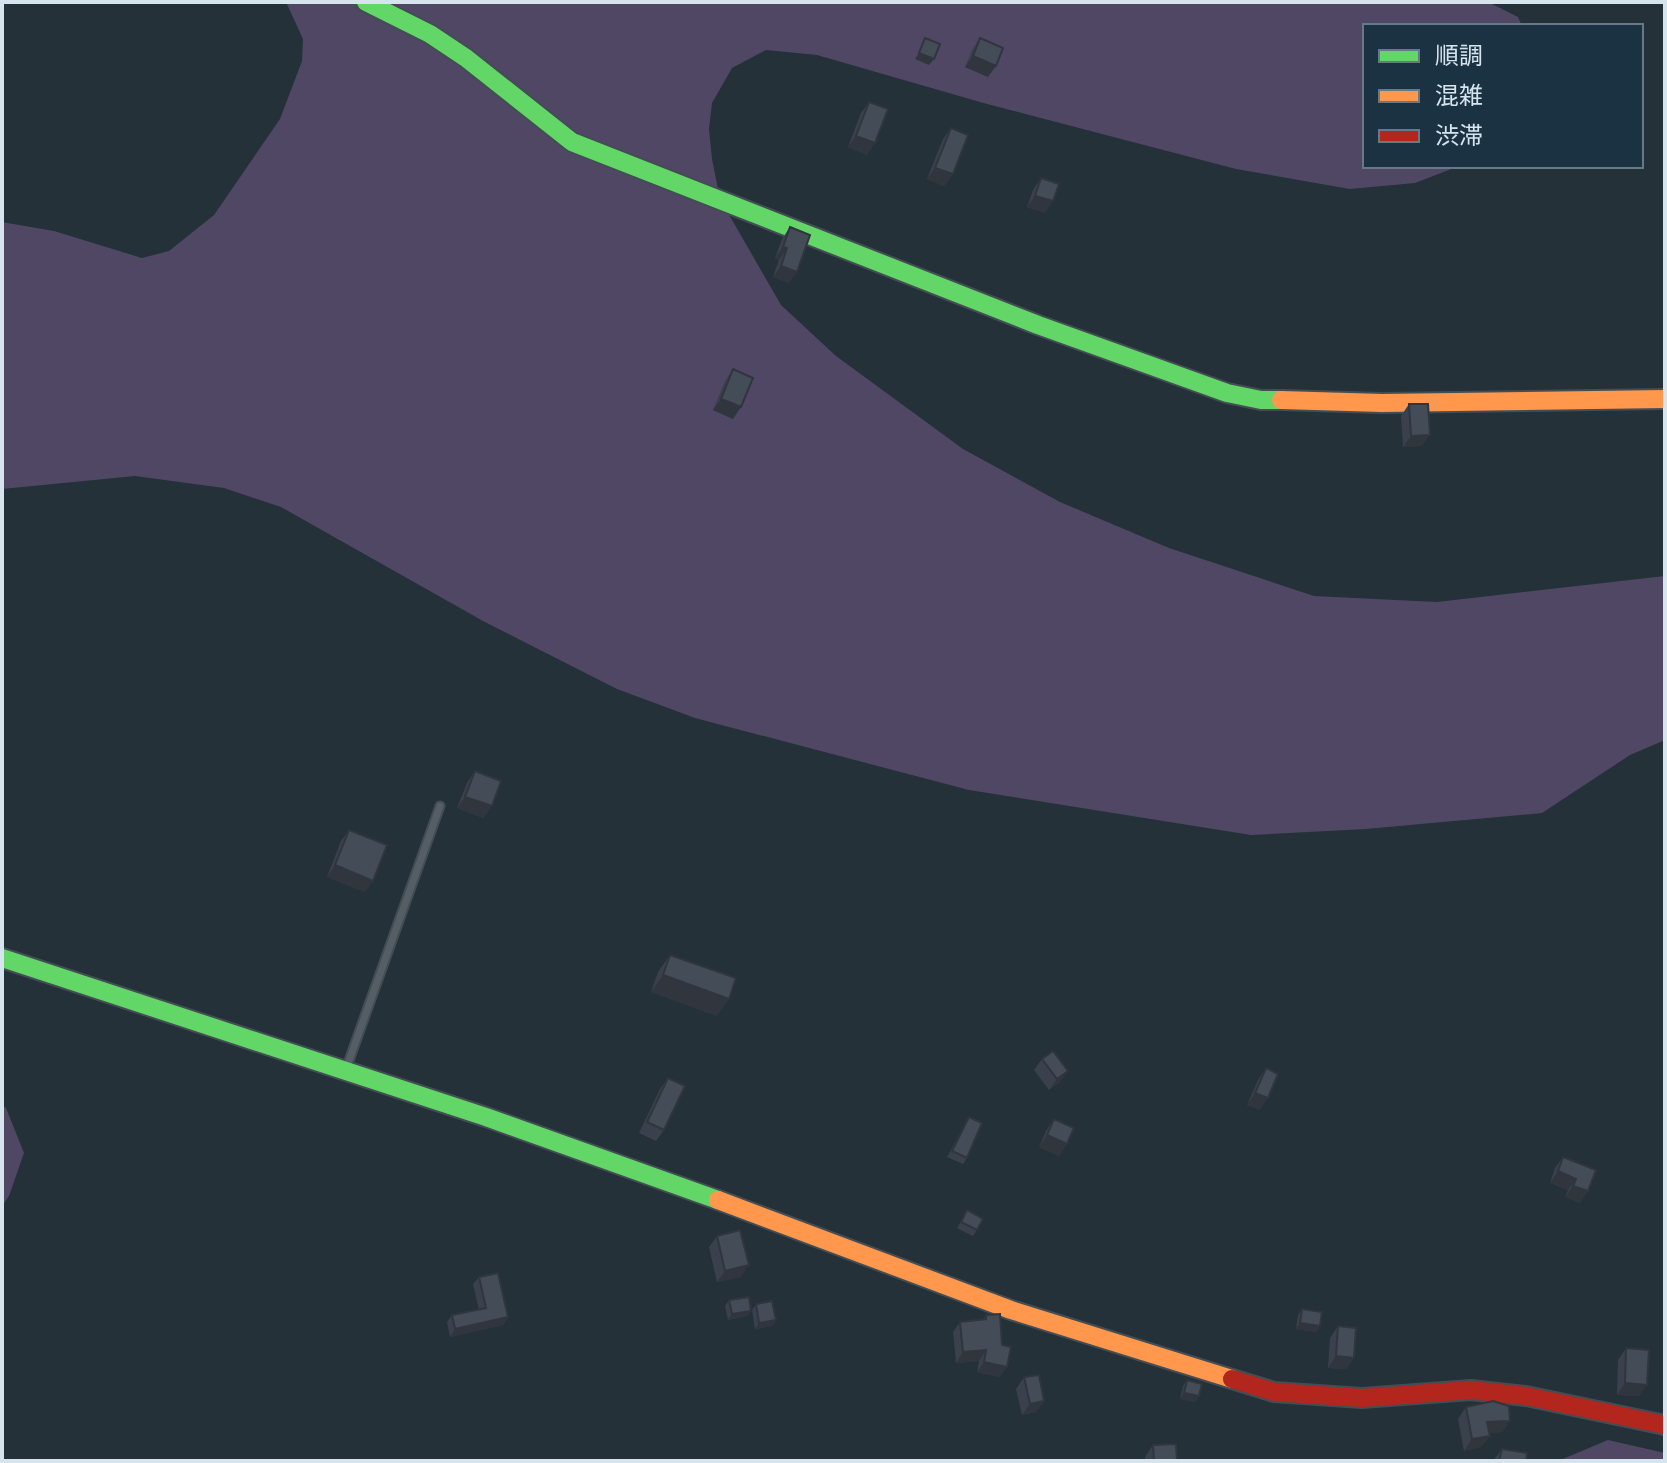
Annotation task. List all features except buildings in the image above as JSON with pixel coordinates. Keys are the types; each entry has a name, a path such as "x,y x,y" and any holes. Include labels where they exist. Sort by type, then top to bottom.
{"street":[{"path":"366,2 430,34 466,58 572,142 1038,325 1227,393 1261,400 1382,403 1665,399"},
{"path":"2,958 486,1117 703,1194 1011,1310 1274,1392 1362,1398 1471,1390 1526,1396 1665,1425"}],"lane":[{"path":"345,1071 440,806"}],"shaded area":[{"path":"286,2 1488,2 1518,17 1521,24 1363,24 1363,168 1454,168 1415,183 1350,189 1236,169 987,104 817,55 766,50 732,68 712,103 709,129 712,159 720,199 781,305 836,356 963,449 1060,502 1169,548 1314,596 1437,602 1665,576 1665,740 1630,755 1542,813 1366,829 1251,835 969,790 695,718 617,689 483,621 281,507 224,488 135,476 2,489 2,222 54,231 142,258 169,251 214,215 280,119 302,61 303,39"},
{"path":"2,1105 24,1153 9,1196 2,1206"},
{"path":"1608,1440 1665,1453 1665,1461 1558,1461"}],"traffic: fast":[{"path":"366,2 430,34 466,58 572,142 1038,325 1227,393 1261,400 1281,400"},
{"path":"2,958 486,1117 718,1200"}],"traffic: slow":[{"path":"1281,400 1382,403 1665,399"},
{"path":"718,1200 1011,1310 1232,1379"}],"traffic: jam":[{"path":"1232,1379 1274,1392 1362,1398 1471,1390 1526,1396 1665,1425"}]}
